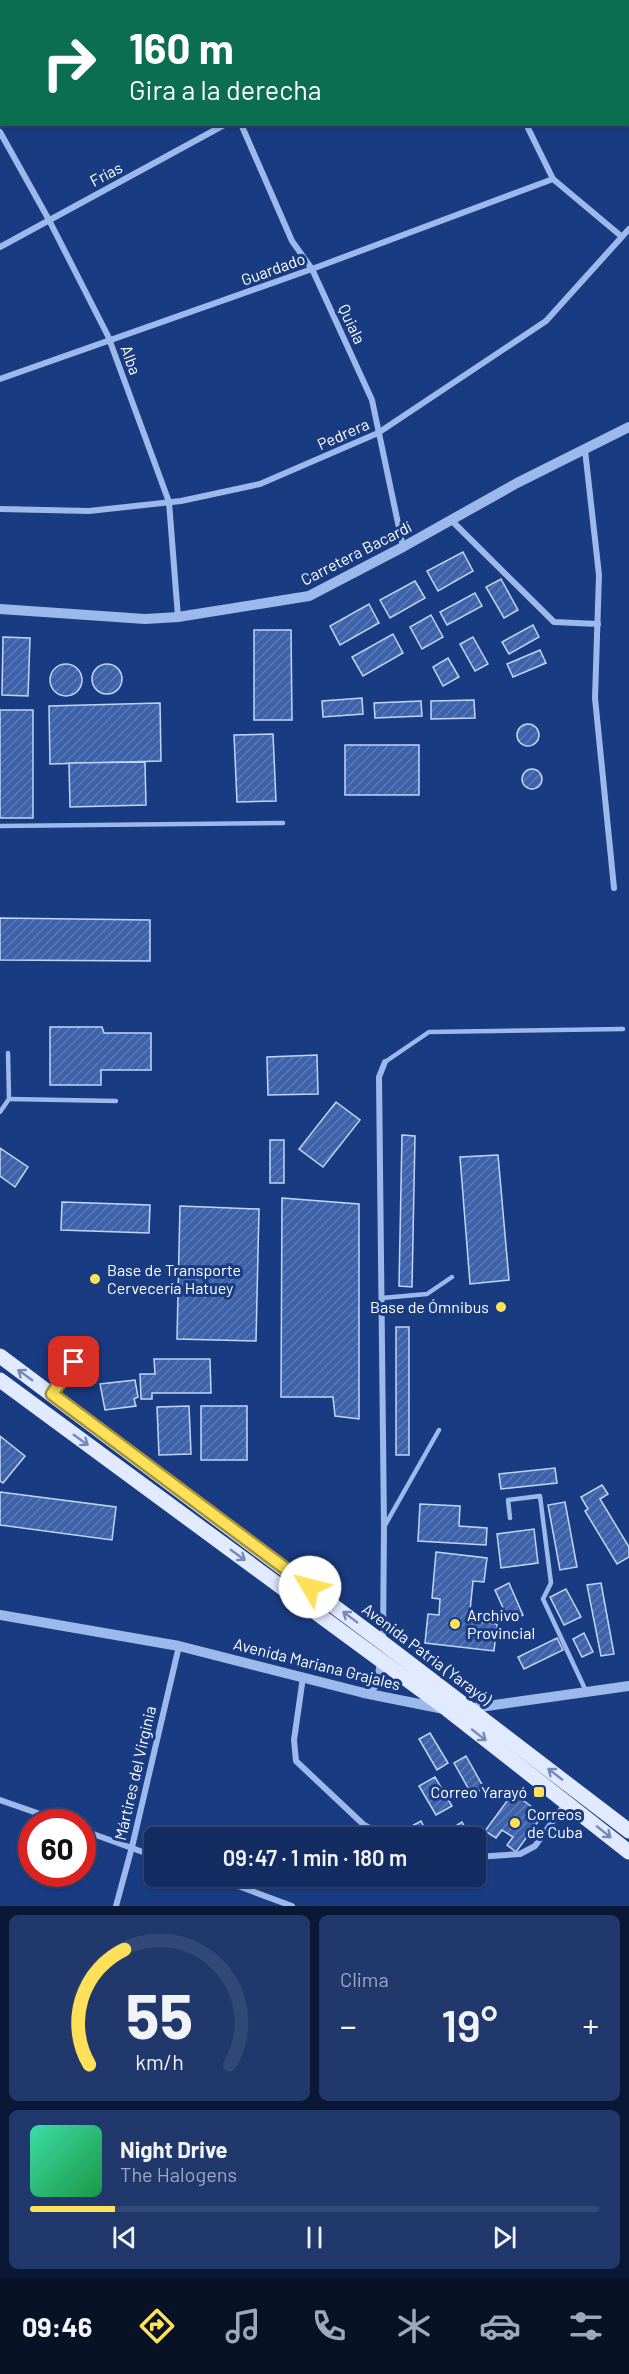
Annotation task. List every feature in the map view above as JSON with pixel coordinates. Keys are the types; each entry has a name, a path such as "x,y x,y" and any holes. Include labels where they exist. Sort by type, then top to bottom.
{"main road":[{"name":"Avenida Patria (Yarayó)","path":"0,1356 384,1643 629,1831"},
{"name":"Avenida Patria (Yarayó)","path":"0,1380 447,1709 629,1852"}],"street":[{"name":"Frías","path":"0,247 222,126"},
{"name":"Quiala","path":"242,126 292,241 312,269 372,400 403,547"},
{"path":"527,126 554,179 621,236"},
{"name":"Alba","path":"0,132 49,220 110,342 169,502 178,617"},
{"name":"Guardado","path":"0,380 312,269 554,179"},
{"name":"Pedrera","path":"0,509 89,511 169,502 260,484 378,433 546,321 629,229"},
{"name":"Carretera Bacardí","path":"0,609 145,619 178,617 309,596 403,547 517,483 629,427"},
{"path":"585,450 599,574 595,699 614,888"},
{"path":"451,520 554,622 598,624"},
{"path":"384,1643 379,1077 385,1062"},
{"name":"Avenida Mariana Grajales","path":"0,1615 178,1646 364,1693 447,1709 470,1709 629,1686"},
{"name":"Mártires del Virginia","path":"116,1906 132,1847 178,1646"},
{"path":"364,1693 376,1686 380,1678 382,1662"},
{"path":"303,1677 294,1740 296,1761 368,1827"},
{"path":"0,1800 26,1809"},
{"path":"486,1856 520,1854 536,1846 566,1802"},
{"path":"96,1835 144,1852"},
{"path":"241,1887 292,1906"}],"lane":[{"path":"0,826 283,823"},
{"path":"385,1062 429,1032 623,1029"},
{"path":"0,1112 9,1099 8,1053"},
{"path":"9,1099 116,1101"},
{"path":"382,1298 427,1294 452,1277"},
{"path":"52,1394 74,1362"},
{"path":"384,1527 439,1430"},
{"path":"510,1518 508,1500 540,1496 551,1583 543,1599 586,1692"}],"building":[{"path":"463,552 473,571 438,591 427,571"},
{"path":"501,579 518,610 504,618 486,587"},
{"path":"415,581 425,598 390,618 380,600"},
{"path":"475,593 482,606 447,625 440,612"},
{"path":"369,604 379,623 340,645 330,626"},
{"path":"431,615 443,637 422,649 410,627"},
{"path":"533,625 539,637 509,654 502,642"},
{"path":"254,630 291,630 292,720 254,720"},
{"path":"393,634 403,653 363,676 352,657"},
{"path":"3,637 30,638 28,696 2,695"},
{"path":"473,637 488,664 475,671 460,644"},
{"path":"540,650 546,663 513,677 507,664"},
{"path":"448,658 459,677 443,686 433,667"},
{"path":"66,664 77,669 82,680 77,691 66,696 55,691 50,680 55,669"},
{"path":"107,664 118,668 122,679 118,690 107,694 96,690 92,679 96,668"},
{"path":"362,698 363,714 323,717 322,701"},
{"path":"474,700 475,718 431,719 431,701"},
{"path":"421,701 422,716 375,718 374,703"},
{"path":"160,703 161,761 50,764 49,706"},
{"path":"0,710 33,710 33,818 0,818"},
{"path":"528,724 536,727 539,735 536,743 528,746 520,743 517,735 520,727"},
{"path":"273,734 276,801 237,802 234,735"},
{"path":"345,745 419,745 419,795 345,795"},
{"path":"145,762 146,805 70,807 69,763"},
{"path":"528,769 536,769 542,775 542,783 536,789 528,789 522,783 522,775"},
{"path":"0,918 150,920 150,961 0,960"},
{"path":"50,1027 102,1027 104,1033 151,1033 151,1070 101,1070 101,1085 50,1085"},
{"path":"317,1055 318,1094 268,1095 267,1057"},
{"path":"336,1102 360,1120 323,1167 299,1149"},
{"path":"402,1135 415,1136 412,1287 399,1286"},
{"path":"270,1140 284,1140 284,1183 270,1183"},
{"path":"0,1148 28,1167 15,1187 0,1176"},
{"path":"498,1155 509,1280 470,1284 460,1157"},
{"path":"282,1198 359,1204 359,1419 335,1416 333,1397 281,1397"},
{"path":"62,1202 150,1205 149,1233 61,1230"},
{"path":"180,1206 259,1209 256,1341 177,1339"},
{"path":"396,1327 409,1327 409,1455 396,1455"},
{"path":"154,1359 210,1359 211,1393 152,1393 152,1399 141,1399 140,1374 155,1374"},
{"path":"135,1380 138,1397 134,1399 136,1406 105,1410 100,1384"},
{"path":"189,1406 191,1454 159,1455 157,1407"},
{"path":"201,1406 247,1406 247,1460 201,1460"},
{"path":"0,1436 25,1456 3,1483 0,1481"},
{"path":"555,1468 557,1483 501,1489 499,1474"},
{"path":"602,1485 608,1494 600,1499 629,1547 629,1557 617,1564 585,1511 588,1509 581,1497"},
{"path":"0,1492 116,1507 112,1540 0,1525"},
{"path":"565,1502 577,1567 560,1570 548,1505"},
{"path":"420,1504 460,1506 459,1526 487,1528 486,1545 418,1541"},
{"path":"534,1529 538,1563 501,1568 497,1534"},
{"path":"436,1552 487,1558 484,1582 473,1581 469,1621 497,1624 494,1651 425,1643 428,1614 439,1615 440,1599 432,1598"},
{"path":"509,1583 523,1615 509,1621 495,1590"},
{"path":"601,1583 614,1654 601,1656 587,1585"},
{"path":"566,1589 581,1617 564,1625 550,1597"},
{"path":"584,1633 593,1652 582,1657 573,1639"},
{"path":"557,1638 563,1650 524,1669 518,1657"},
{"path":"430,1733 448,1763 437,1770 419,1739"},
{"path":"466,1756 484,1788 472,1795 454,1763"},
{"path":"435,1777 452,1806 436,1815 419,1786"},
{"name":"Correos de Cuba","path":"513,1793 543,1815 516,1852 507,1845 513,1837 502,1830 496,1838 486,1830"},
{"path":"421,1821 424,1827 410,1827"},
{"path":"462,1822 465,1827 454,1827"}],"place":[{"name":"Base de Transporte Cervecería Hatuey","path":"95,1279"},
{"name":"Base de Ómnibus","path":"501,1307"},
{"name":"Archivo Provincial","path":"455,1624"},
{"name":"Correo Yarayó","path":"539,1792"},
{"name":"Correos de Cuba","path":"515,1823"}],"route":[{"path":"74,1362 52,1394 310,1587"}]}
